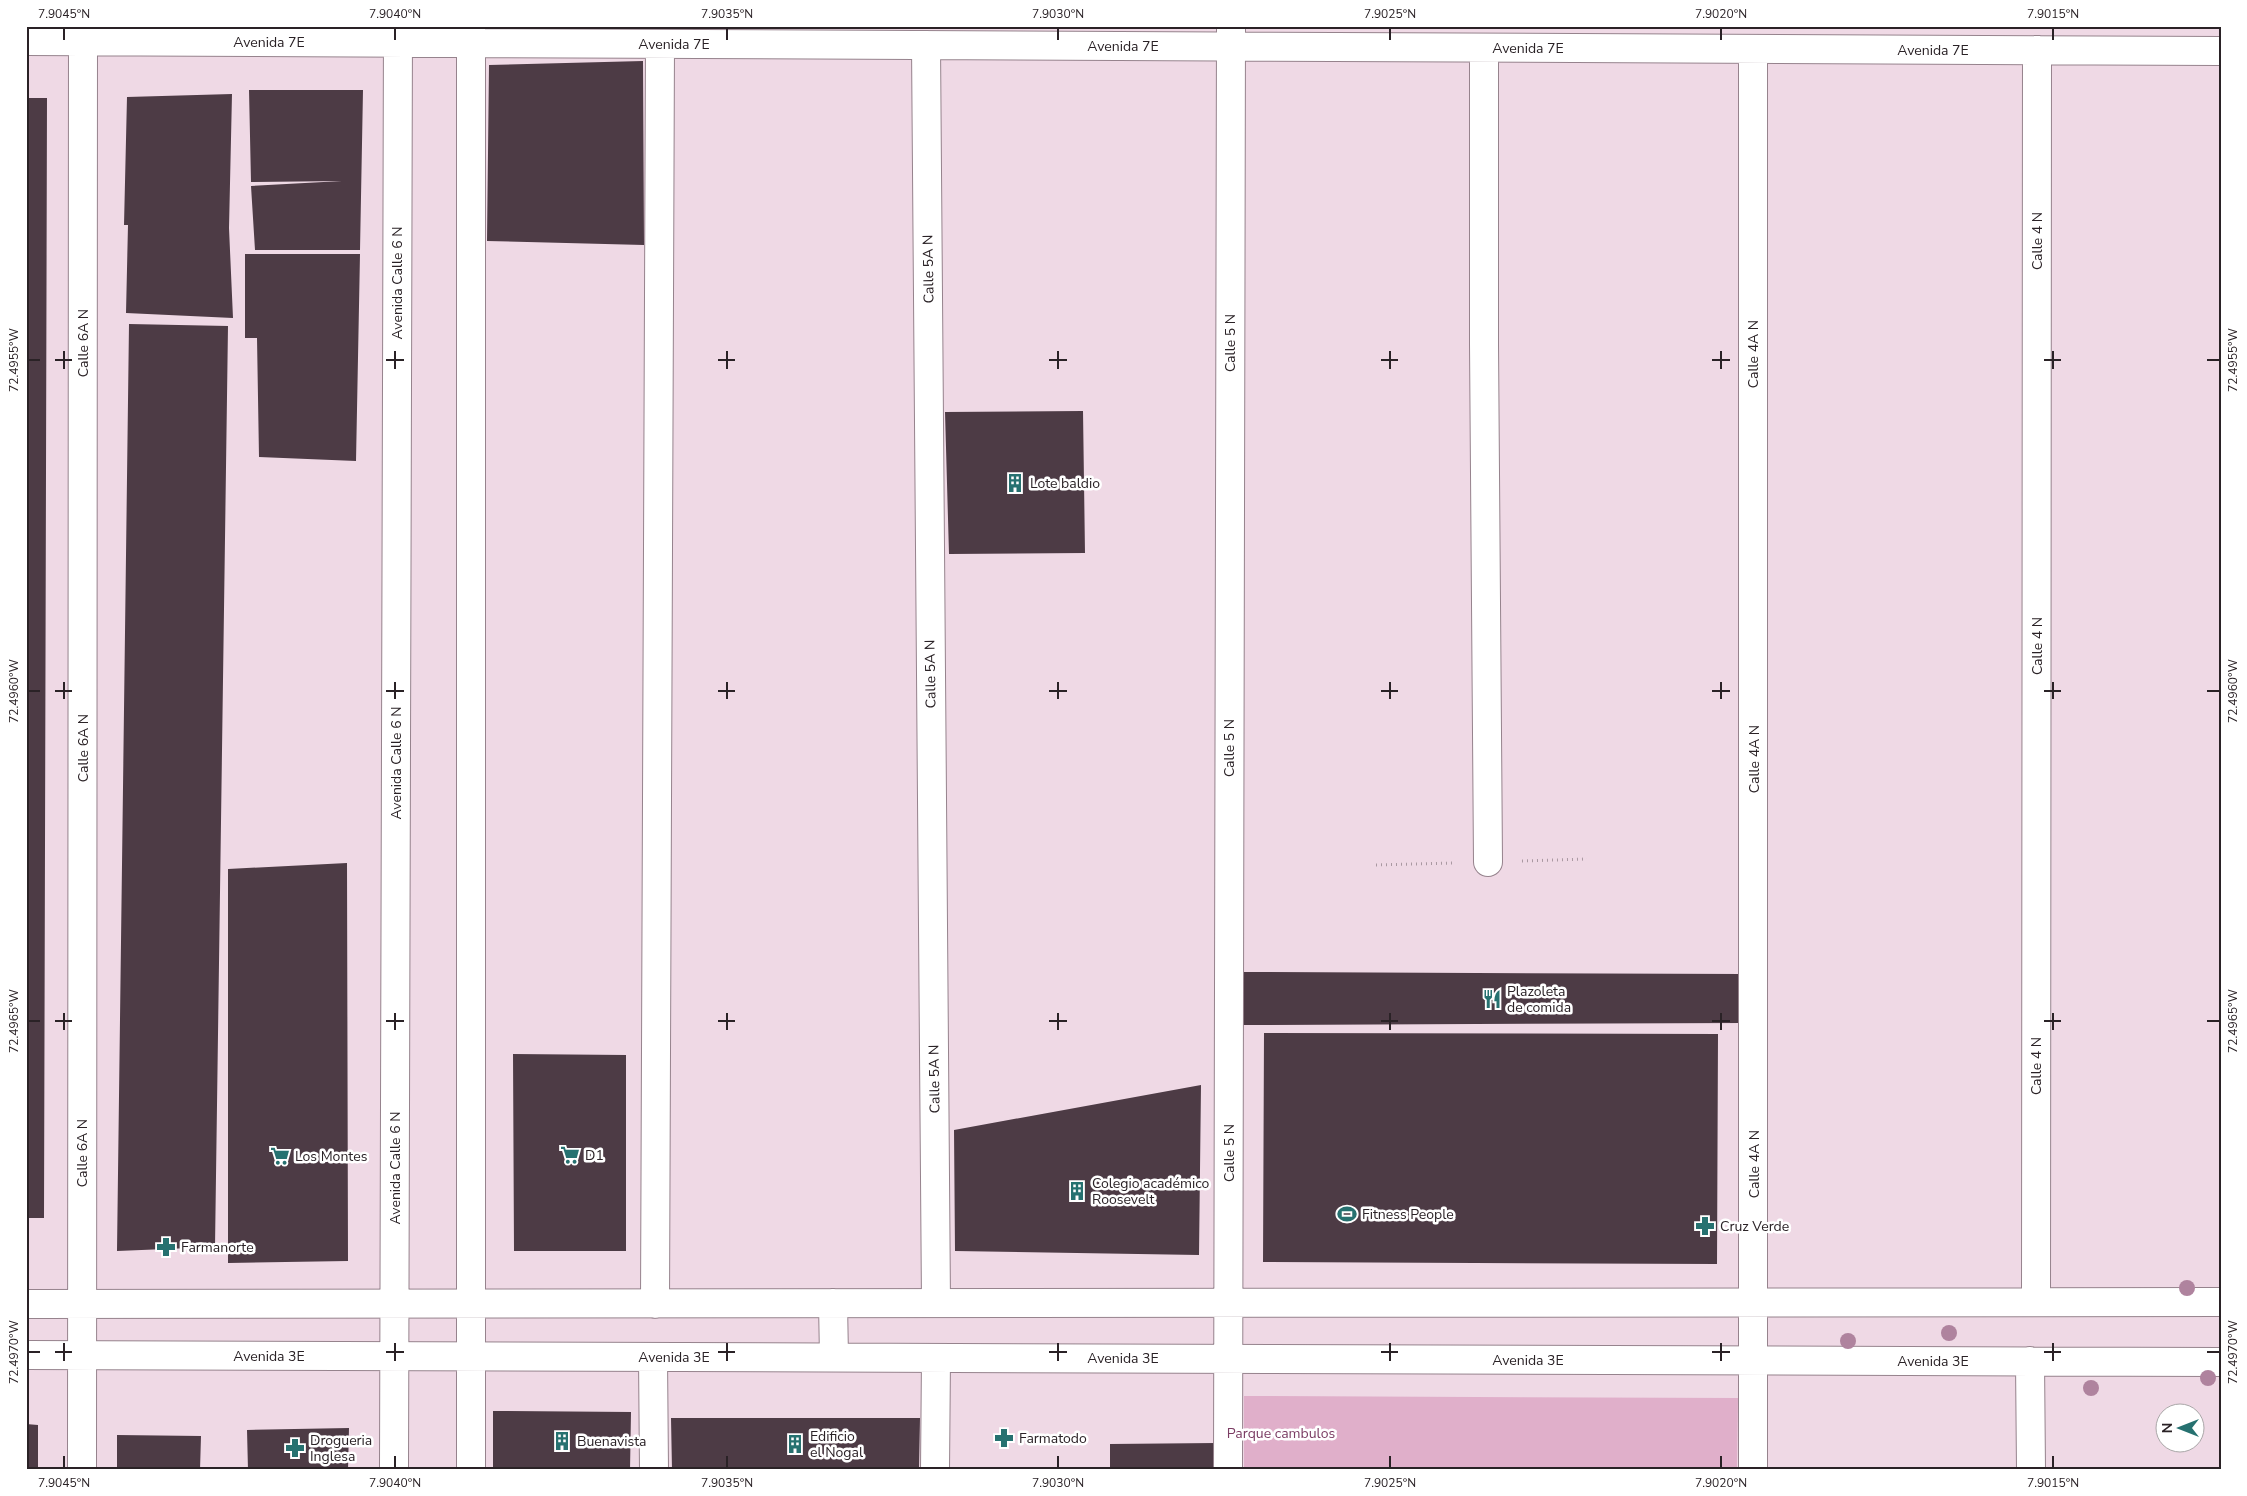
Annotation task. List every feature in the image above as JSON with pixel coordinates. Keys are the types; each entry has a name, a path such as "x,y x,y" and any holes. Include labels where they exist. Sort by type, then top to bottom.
{"street":[{"name":"Avenida 7E","path":"26,41 84,34 471,35 660,44 874,36 926,45 1230,36 1484,48 1575,37 1753,49 2221,51"},
{"name":"Calle 6A N","path":"82,1470 84,34"},
{"name":"Avenida Calle 6 N","path":"394,1470 398,35"},
{"path":"471,35 471,1470"},
{"name":"Calle 5 N","path":"1228,1470 1230,36"},
{"path":"655,1304 660,44"},
{"name":"Calle 5A N","path":"926,45 936,1303"},
{"path":"1484,48 1488,862"},
{"name":"Calle 4A N","path":"1753,49 1753,1470"},
{"name":"Calle 4 N","path":"2036,1302 2037,50"},
{"path":"26,1304 2221,1302"},
{"path":"833,1303 834,1357"},
{"name":"Avenida 3E","path":"26,1355 2221,1362"},
{"path":"653,1357 654,1470"},
{"path":"935,1470 936,1358"},
{"path":"2030,1361 2031,1470"}],"green space":[{"name":"Parque cambulos","path":"1244,1396 1738,1398 1737,1470 1244,1470"}],"building":[{"path":"643,61 644,245 487,241 489,65"},
{"path":"249,90 363,90 360,250 255,250 251,186 342,181 251,182"},
{"path":"232,94 229,228 233,318 126,313 128,225 124,225 127,97"},
{"path":"26,98 47,98 44,1218 26,1218"},
{"path":"245,254 360,254 356,461 259,457 257,338 245,338"},
{"path":"129,324 228,326 215,1247 117,1251"},
{"name":"Lote baldio","path":"1083,411 1085,553 949,554 945,412"},
{"path":"347,863 348,1261 228,1263 228,869"},
{"name":"Plazoleta de comida","path":"1242,972 1742,974 1744,1023 1241,1025"},
{"path":"1264,1033 1718,1034 1717,1264 1263,1262"},
{"path":"513,1054 626,1055 626,1251 514,1251"},
{"name":"Colegio académico Roosevelt","path":"1201,1085 1199,1255 955,1251 954,1130"},
{"name":"Buenavista","path":"493,1411 631,1412 630,1470 493,1470"},
{"name":"Edificio el Nogal","path":"671,1418 920,1418 919,1470 672,1470"},
{"path":"26,1424 38,1425 38,1470 26,1470"},
{"path":"349,1428 348,1470 248,1470 247,1430"},
{"path":"117,1435 201,1436 200,1470 117,1470"},
{"path":"1216,1443 1216,1470 1110,1470 1110,1444"}],"place":[{"name":"Lote baldio","path":"1015,483"},
{"name":"Plazoleta de comida","path":"1492,999"},
{"name":"D1","path":"570,1155"},
{"name":"Los Montes","path":"280,1156"},
{"name":"Colegio académico Roosevelt","path":"1077,1191"},
{"name":"Fitness People","path":"1347,1214"},
{"name":"Cruz Verde","path":"1705,1226"},
{"name":"Farmanorte","path":"166,1247"},
{"name":"Farmatodo","path":"1004,1438"},
{"name":"Buenavista","path":"562,1441"},
{"name":"Edificio el Nogal","path":"795,1444"},
{"name":"Drogueria Inglesa","path":"295,1448"}]}
